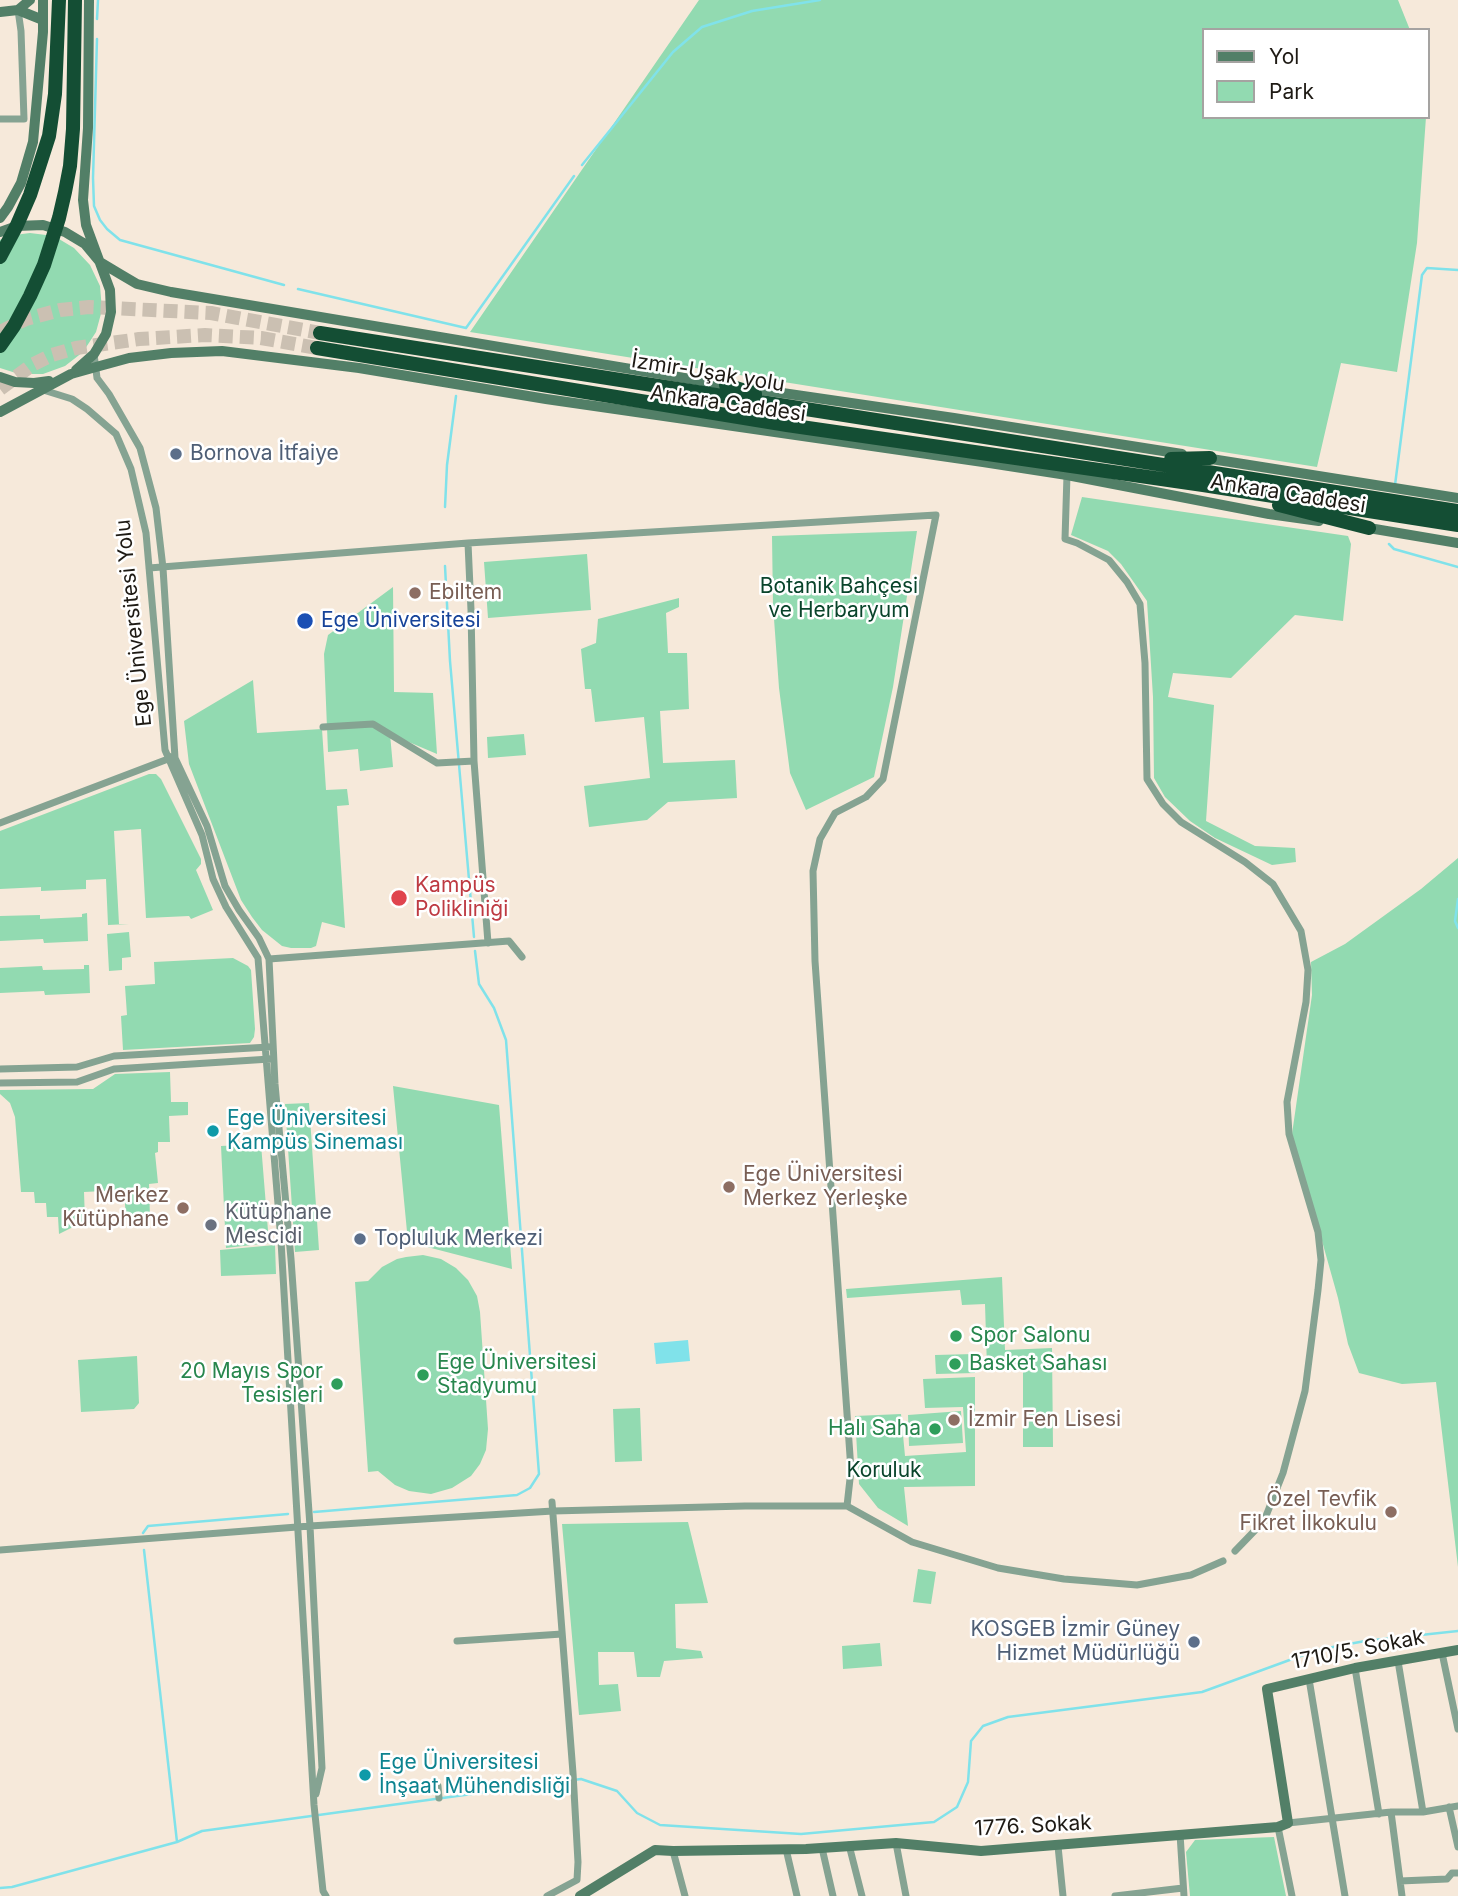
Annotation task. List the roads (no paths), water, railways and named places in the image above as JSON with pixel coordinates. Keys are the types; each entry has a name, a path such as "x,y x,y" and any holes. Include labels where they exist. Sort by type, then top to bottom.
{"highway":[{"path":"0,257 30,195 49,136 55,94 59,0"},
{"path":"0,346 15,326 44,265 65,192 74,129 75,0"},
{"name":"İzmir-Uşak yolu","path":"320,333 1131,460"},
{"name":"Ankara Caddesi","path":"317,348 787,425 1458,525"},
{"path":"726,385 803,410"},
{"path":"737,426 787,425"},
{"path":"1131,460 1210,458"},
{"name":"Ankara Caddesi","path":"1131,460 1458,510"},
{"path":"1203,485 1368,528"}],"main road":[{"path":"18,10 30,0"},
{"path":"0,218 21,183 33,142 43,0"},
{"path":"0,377 15,382 34,383 71,374 94,354 106,334 111,312 110,289 86,225 83,200 88,128 89,0"},
{"path":"0,12 18,10 43,20"},
{"name":"Ankara Caddesi","path":"0,232 17,226 43,225 54,228 85,244 100,262 137,284 171,292 726,385 954,418 1458,498"},
{"name":"Ankara Caddesi","path":"0,412 71,374 96,367 129,358 222,351 359,368 533,397 1067,475 1269,514 1458,543"},
{"name":"1710/5. Sokak","path":"1283,1825 1267,1689 1355,1668 1458,1650"},
{"name":"1776. Sokak","path":"580,1896 656,1850 822,1848 896,1843 981,1851 1283,1825"}],"street":[{"path":"0,119 24,119 18,10"},
{"name":"Ege Üniversitesi Yolu","path":"15,382 72,399 87,409 116,434 131,470 146,533 165,750 171,758 175,749 163,568 156,508 140,447 97,378 94,354"},
{"path":"1067,475 1065,539 1108,560 1127,582 1140,604 1145,663 1147,779 1163,804 1181,822 1245,862 1273,884 1301,931 1308,970 1306,1002 1287,1102 1289,1134 1318,1231 1321,1260 1317,1302 1305,1391 1283,1473 1264,1521 1235,1551"},
{"path":"149,568 468,543 936,515 883,779 866,797 835,813 820,839 813,871 814,947 851,1470 847,1506"},
{"path":"468,543 474,761 488,943"},
{"path":"323,727 373,724 437,763 474,761"},
{"path":"0,822 171,758"},
{"path":"171,758 207,826 225,886 269,959 269,1047"},
{"path":"171,758 202,835 213,879 226,906 261,965 265,966 269,959"},
{"path":"269,959 509,941 522,957"},
{"path":"258,960 291,1259 310,1527 321,1768 314,1811"},
{"path":"0,1069 77,1067 114,1056 269,1047"},
{"path":"0,1083 76,1082 114,1069 270,1059"},
{"path":"270,1059 314,1811 323,1891 326,1896"},
{"path":"282,1260 291,1259"},
{"path":"547,1896 577,1880 578,1862 552,1502"},
{"path":"0,1550 553,1511 721,1506 847,1506 912,1542 998,1568 1064,1579 1137,1585 1191,1575 1223,1561"},
{"path":"457,1641 562,1634"},
{"path":"1442,1653 1458,1729"},
{"path":"306,1660 316,1659"},
{"path":"1398,1661 1423,1812"},
{"path":"1355,1668 1379,1814"},
{"path":"1309,1679 1345,1896"},
{"path":"308,1709 319,1708"},
{"path":"438,1786 439,1798"},
{"name":"1776. Sokak","path":"1283,1825 1391,1812 1423,1812 1458,1806"},
{"path":"1449,1807 1458,1847"},
{"path":"1391,1812 1402,1896"},
{"path":"1283,1825 1293,1896"},
{"path":"1115,1896 1184,1892 1180,1834"},
{"path":"896,1843 906,1896"},
{"path":"849,1845 863,1896"},
{"path":"1058,1846 1063,1896"},
{"path":"822,1848 833,1896"},
{"path":"786,1849 797,1896"},
{"path":"673,1851 685,1896"},
{"path":"1400,1881 1447,1879 1452,1873 1458,1873"}],"water":[{"path":"688,1340 690,1361 656,1364 654,1343"}],"waterway":[{"path":"97,19 98,0"},
{"path":"582,165 673,52 702,27 752,11 820,0"},
{"path":"97,39 93,178 94,206 100,220 120,240 284,285"},
{"path":"298,289 466,328 574,176"},
{"path":"1395,485 1422,275 1427,268 1458,270"},
{"path":"445,507 447,465 456,396"},
{"path":"1389,544 1394,549 1458,567"},
{"path":"445,566 450,661 474,937"},
{"path":"1458,899 1455,921 1458,928"},
{"path":"314,1512 517,1495 530,1488 539,1474 506,1040 494,1008 479,984 475,951"},
{"path":"143,1533 148,1526 288,1514"},
{"path":"144,1550 177,1842"},
{"path":"0,1888 177,1842 202,1831 581,1779 617,1791 637,1813 660,1825 801,1834 934,1822 957,1807 968,1782 971,1741 983,1726 1008,1717 1202,1692 1317,1650 1365,1641 1458,1631"}],"tunnel":[{"path":"0,332 26,319 60,310 89,307 211,313 320,333"},
{"path":"0,389 32,365 52,355 76,348 139,339 205,335 261,338 317,348"}],"place":[{"name":"Bornova İtfaiye","path":"176,454"},
{"name":"Ebiltem","path":"415,593"},
{"name":"Ege Üniversitesi","path":"305,621"},
{"name":"Kampüs Polikliniği","path":"399,898"},
{"name":"Ege Üniversitesi Kampüs Sineması","path":"213,1131"},
{"name":"Ege Üniversitesi Merkez Yerleşke","path":"729,1187"},
{"name":"Merkez Kütüphane","path":"183,1208"},
{"name":"Kütüphane Mescidi","path":"211,1225"},
{"name":"Topluluk Merkezi","path":"360,1239"},
{"name":"Spor Salonu","path":"956,1336"},
{"name":"Basket Sahası","path":"955,1364"},
{"name":"Ege Üniversitesi Stadyumu","path":"423,1375"},
{"name":"20 Mayıs Spor Tesisleri","path":"337,1384"},
{"name":"İzmir Fen Lisesi","path":"954,1420"},
{"name":"Halı Saha","path":"935,1429"},
{"name":"Özel Tevfik Fikret İlkokulu","path":"1391,1512"},
{"name":"KOSGEB İzmir Güney Hizmet Müdürlüğü","path":"1194,1642"},
{"name":"Ege Üniversitesi İnşaat Mühendisliği","path":"365,1775"}],"park label":[{"name":"Botanik Bahçesi ve Herbaryum","path":"839,599"},
{"name":"Koruluk","path":"884,1471"}]}
